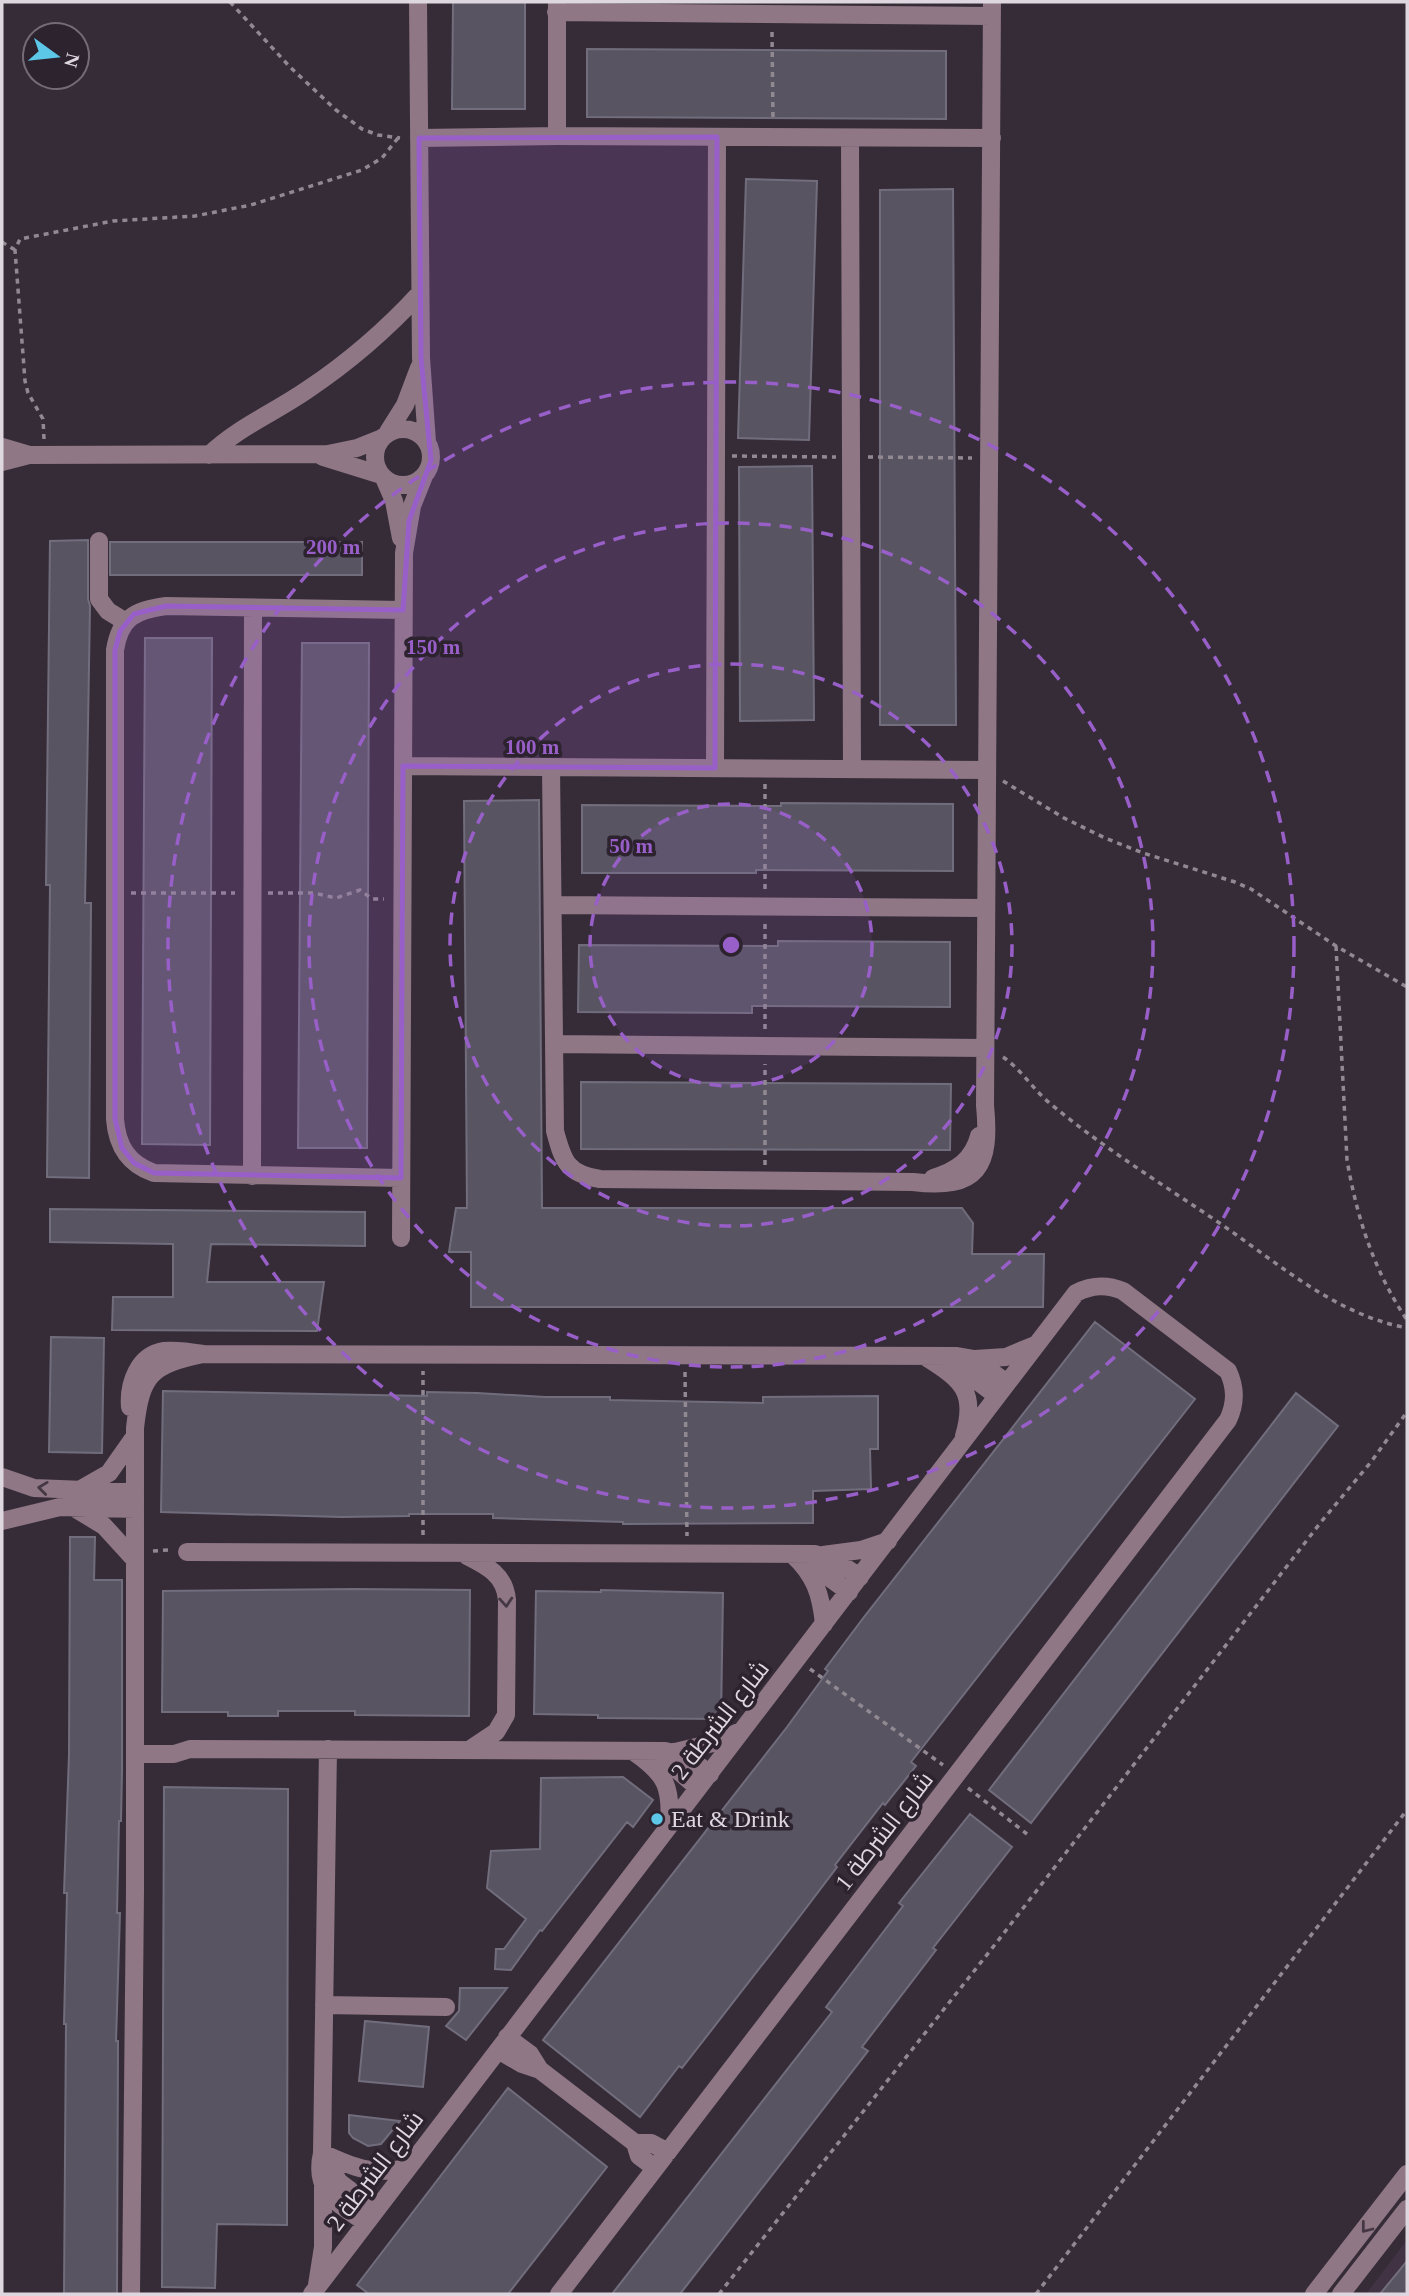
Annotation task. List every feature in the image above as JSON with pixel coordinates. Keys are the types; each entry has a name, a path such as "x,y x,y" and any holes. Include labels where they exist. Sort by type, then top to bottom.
{"street":[{"path":"401,1238 404,554 412,506 431,460 427,442 420,293 418,2"},
{"path":"551,767 555,1131 559,1148 569,1168 582,1175 600,1179 914,1182 945,1174 964,1163 977,1144 985,1105 992,9 772,14 556,7 557,136"},
{"path":"715,768 717,137"},
{"path":"419,138 992,138"},
{"path":"850,138 852,769"},
{"path":"209,455 240,428 304,392 333,372 382,332 420,293"},
{"path":"404,554 394,501 375,463 374,454 405,405 422,358"},
{"path":"2,462 37,455 313,455 350,450 397,429 414,431 427,442"},
{"path":"2,447 37,455"},
{"path":"313,455 400,485 408,485 424,476"},
{"path":"99,541 99,599 108,611 126,622"},
{"path":"401,1178 154,1173 126,1155 116,1129 115,650 120,631 126,622 144,609 166,606 403,610"},
{"path":"252,1176 253,608"},
{"path":"403,766 986,770"},
{"path":"553,905 985,908"},
{"path":"555,1044 985,1048"},
{"name":"شارع الشرطة 2","path":"314,2292 1076,1293 1096,1286 1116,1288 1130,1296 1228,1371 1235,1391"},
{"path":"131,2294 135,1432 142,1391 152,1374 165,1364 203,1354 974,1359 1006,1357 1035,1345"},
{"path":"927,1358 953,1374 966,1392 969,1419 962,1443"},
{"path":"946,1358 1002,1390"},
{"path":"974,1359 1002,1390"},
{"name":"شارع الشرطة 1","path":"559,2294 1228,1420 1235,1391"},
{"path":"2,1521 75,1499 109,1473 123,1455 135,1432"},
{"path":"2,1477 75,1499 135,1501"},
{"path":"75,1499 84,1512 104,1526 135,1560"},
{"path":"187,1552 817,1555 846,1553 888,1541"},
{"path":"464,1554 496,1573 504,1586 507,1600 506,1715 496,1732 471,1749"},
{"path":"793,1555 855,1584"},
{"path":"793,1555 815,1582 821,1598 824,1624"},
{"path":"817,1555 837,1562 855,1584"},
{"path":"135,1748 174,1743 190,1749 675,1752 713,1743 744,1729"},
{"path":"314,2292 322,2264 323,2187 319,2169 322,2153 328,1749"},
{"path":"642,1752 670,1765 698,1788"},
{"path":"642,1752 665,1781 671,1803 669,1826"},
{"path":"675,1752 686,1756 710,1774"},
{"path":"324,2005 446,2007"},
{"path":"502,2044 522,2064 540,2070 635,2143 639,2156 655,2168"},
{"path":"635,2143 651,2143 668,2152"},
{"path":"322,2153 363,2170 392,2171 408,2168"},
{"path":"322,2153 339,2182 371,2217"},
{"path":"1314,2294 1407,2174"},
{"path":"323,2187 339,2204 371,2217"},
{"path":"1342,2294 1407,2209"}],"path":[{"path":"230,2 290,67 362,129 378,135 419,138"},
{"path":"772,14 773,137"},
{"path":"37,455 43,419 26,387 15,250 18,242 24,237 113,221 172,218 223,211 289,195 362,170 382,158 398,138"},
{"path":"2,242 15,250"},
{"path":"765,768 765,1181"},
{"path":"986,770 1054,812 1105,838 1251,889 1336,946 1407,987"},
{"path":"1336,946 1347,1160 1352,1187 1358,1215 1376,1266 1387,1290 1407,1320"},
{"path":"985,1048 1009,1061 1044,1098 1098,1141 1319,1293 1354,1312 1407,1328"},
{"path":"423,1355 423,1554"},
{"path":"685,1356 687,1555"},
{"path":"719,2294 997,1942 1321,1522 1379,1452 1407,1412"},
{"path":"797,1659 956,1777 1027,1834"},
{"path":"1036,2294 1407,1810"}],"highlighted area":[{"path":"717,137 715,768 403,766 401,1178 154,1173 134,1163 122,1148 115,1119 115,650 120,631 134,614 166,606 403,610 409,521 431,460 421,358 419,138"}],"shaded area":[{"path":"1407,2240 1407,2294 1366,2294"}],"building":[{"path":"453,2 525,2 525,109 452,109"},
{"path":"587,49 946,51 946,119 587,117"},
{"path":"746,179 817,181 809,440 738,438"},
{"path":"953,189 956,725 880,725 880,190"},
{"path":"812,466 814,720 740,721 739,467"},
{"path":"88,540 90,606 85,903 91,903 89,1178 47,1177 50,885 46,885 50,541"},
{"path":"110,542 362,542 362,575 110,575"},
{"path":"145,638 212,638 210,1145 142,1144"},
{"path":"302,643 369,643 367,1148 298,1148"},
{"path":"539,800 542,1208 962,1208 973,1223 972,1254 1044,1254 1043,1307 471,1307 471,1252 449,1252 456,1208 467,1208 464,801"},
{"path":"781,803 953,804 953,871 582,873 582,805 781,806"},
{"path":"778,941 950,942 950,1007 752,1006 752,1013 578,1012 579,945 778,946"},
{"path":"581,1082 951,1084 950,1150 581,1149"},
{"path":"50,1209 365,1212 365,1246 211,1244 207,1282 324,1282 317,1331 112,1330 113,1297 173,1297 173,1244 50,1242"},
{"path":"1095,1322 1195,1399 911,1762 916,1766 885,1805 883,1803 835,1865 837,1867 797,1920 682,2068 679,2066 640,2117 543,2040 787,1727 828,1671 825,1669 864,1617"},
{"path":"51,1337 104,1338 102,1453 49,1452"},
{"path":"163,1391 427,1396 427,1392 477,1393 610,1397 610,1400 763,1403 763,1397 878,1396 878,1449 870,1449 871,1489 813,1491 813,1523 623,1524 493,1518 493,1514 341,1517 161,1512"},
{"path":"1296,1393 1338,1426 1031,1823 989,1790"},
{"path":"70,1537 95,1537 94,1580 122,1580 122,1771 116,2041 117,2294 64,2294 67,1893 64,1893 69,1755"},
{"path":"470,1590 469,1716 355,1715 355,1711 278,1711 278,1716 228,1716 228,1712 162,1712 163,1591"},
{"path":"536,1591 723,1593 721,1719 598,1718 598,1715 534,1714"},
{"path":"623,1777 653,1800 633,1827 627,1822 511,1970 495,1969 496,1949 504,1949 526,1919 487,1888 491,1851 540,1849 541,1778"},
{"path":"164,1787 288,1789 287,2225 217,2224 215,2288 162,2287"},
{"path":"970,1814 1012,1847 933,1948 936,1950 862,2047 868,2051 680,2294 612,2294 832,2012 826,2007 903,1906 899,1903"},
{"path":"460,1988 507,1988 466,2040 446,2026 459,2011"},
{"path":"365,2021 429,2027 423,2087 359,2081"},
{"path":"508,2088 607,2167 508,2294 369,2294 357,2285"},
{"path":"349,2115 400,2121 381,2144 368,2146 349,2133"},
{"path":"1407,2261 1407,2294 1380,2294"}],"place":[{"name":"Eat & Drink","path":"657,1819"}]}
